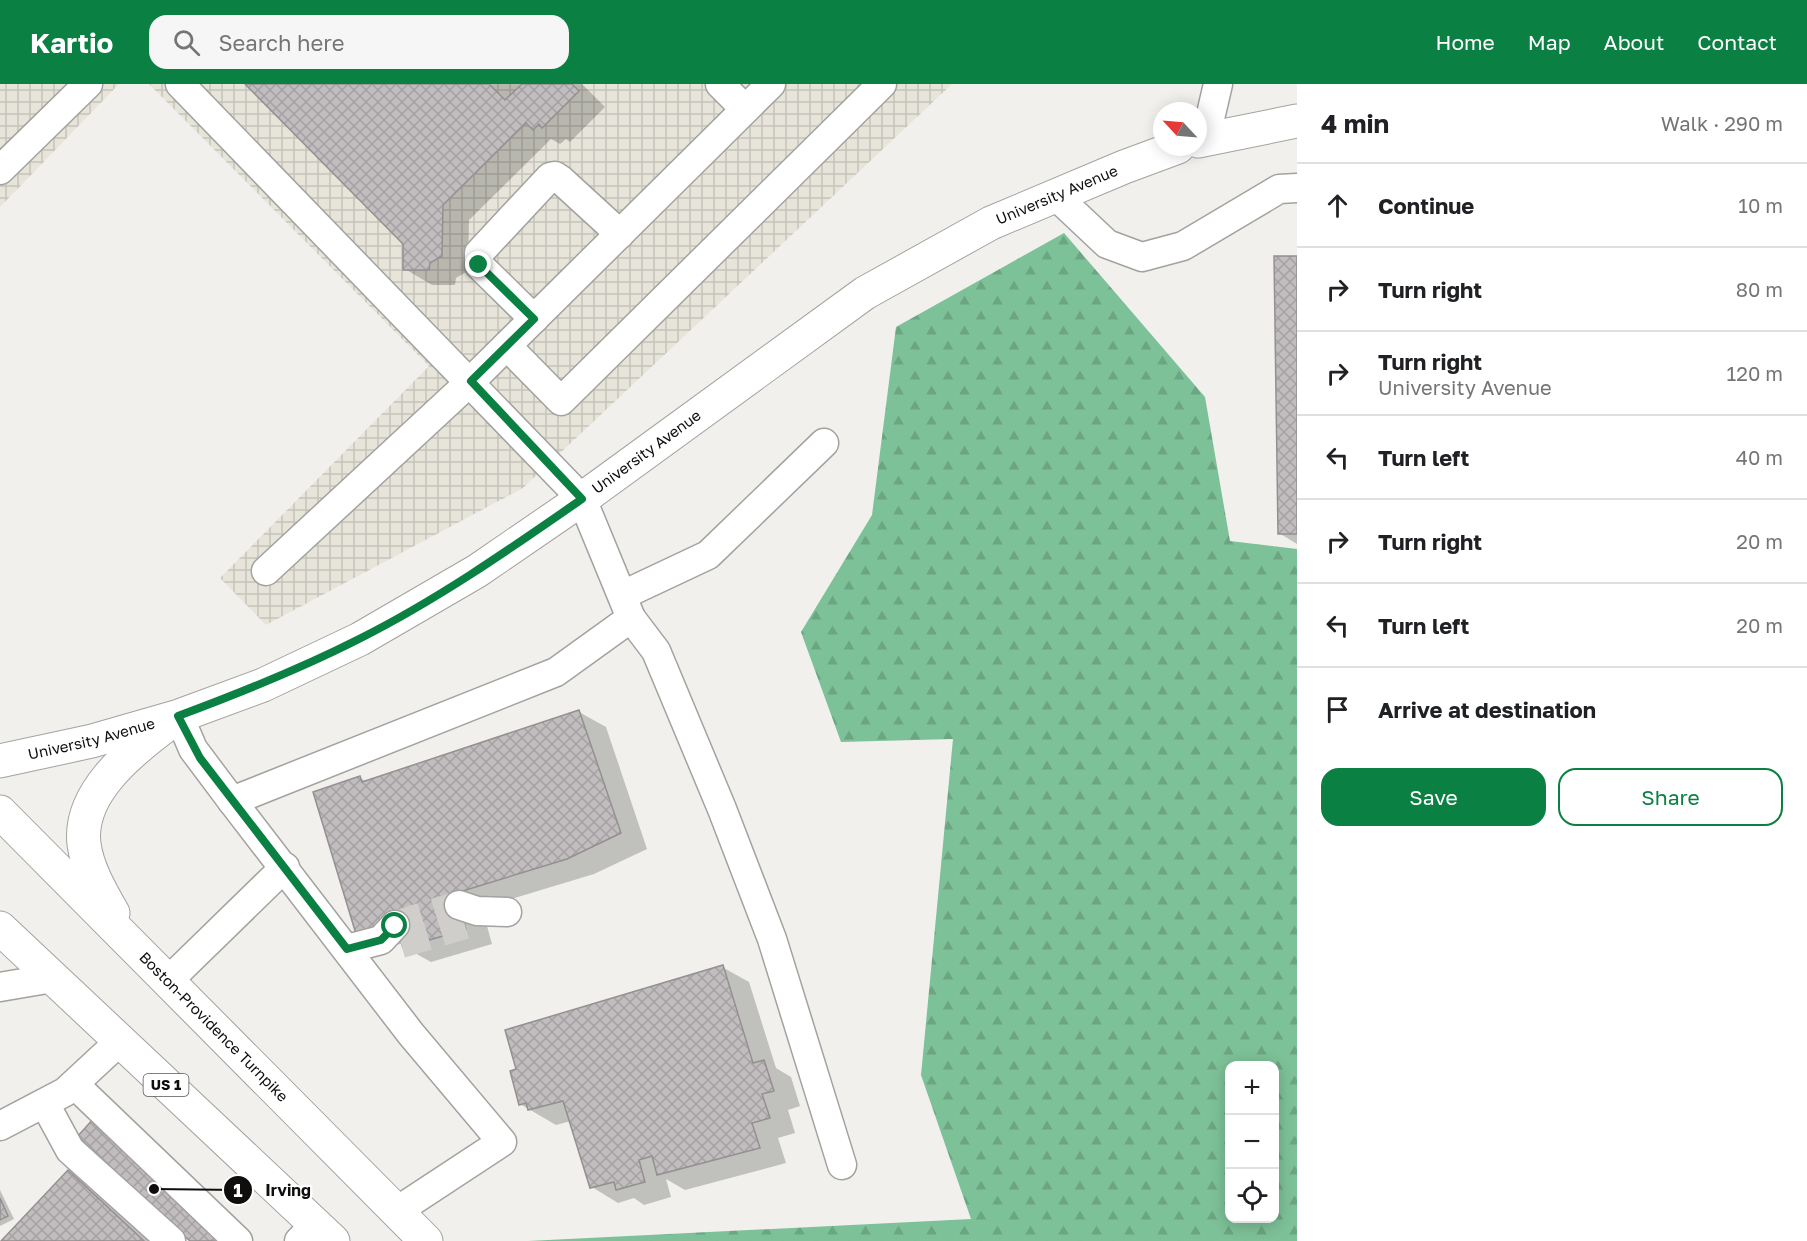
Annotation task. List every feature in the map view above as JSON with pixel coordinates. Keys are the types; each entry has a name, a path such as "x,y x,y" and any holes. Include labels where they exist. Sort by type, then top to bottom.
{"main road":[{"name":"University Avenue","path":"1207,140 1297,121"},
{"name":"University Avenue","path":"0,761 92,741 178,716 263,684 360,639 477,572 582,499 865,293 991,223 1160,156"},
{"path":"129,942 90,865 84,844 85,823 91,803 113,773 144,742 178,716"},
{"name":"Boston-Providence Turnpike","path":"0,812 426,1241"},
{"name":"US 1","path":"0,928 120,1041 316,1235"}],"street":[{"path":"0,170 88,84"},
{"path":"180,84 471,381 582,499 627,606 656,651 722,809 772,939 842,1165"},
{"path":"720,84 745,109"},
{"path":"266,571 471,381 771,84"},
{"path":"507,346 561,401 882,84"},
{"path":"1207,111 1218,84"},
{"path":"534,319 479,265 478,259 479,253 550,177 555,176 561,180 620,234"},
{"path":"1056,196 1107,244 1142,256 1183,246 1279,189 1297,188"},
{"path":"232,801 556,672 627,606 708,555 824,442"},
{"path":"178,716 193,749 232,801 285,867 411,1034 502,1142 397,1211"},
{"path":"168,981 285,867"},
{"path":"467,914 507,912"},
{"path":"347,949 392,936"},
{"path":"0,987 53,978"},
{"path":"0,1126 45,1104 75,1085 120,1041"},
{"path":"75,1085 238,1241"},
{"path":"45,1104 70,1150 171,1241"}],"shaded area":[{"path":"0,84 119,84 0,207"},
{"path":"149,84 952,84 523,488 266,625 220,578 429,366"}],"green space":[{"path":"1064,233 1205,397 1230,541 1297,549 1297,1241 528,1241 971,1219 921,1075 953,739 841,742 801,632 872,515 896,327"}],"building":[{"path":"245,84 489,84 505,100 522,84 572,84 579,91 542,128 539,124 533,130 526,123 443,205 442,256 430,263 429,270 403,270 403,244"},
{"path":"1274,256 1297,256 1297,534 1278,534"},
{"path":"579,710 621,833 567,859 456,893 466,929 403,948 395,923 356,934 313,792 360,776 362,782"},
{"path":"723,965 753,1063 764,1060 774,1091 762,1094 770,1118 752,1123 760,1148 657,1175 652,1156 639,1160 645,1182 616,1190 614,1182 590,1188 563,1101 528,1110 526,1103 519,1105 510,1071 516,1069 505,1030"},
{"path":"95,1117 231,1241 190,1241 77,1137"},
{"path":"68,1170 144,1241 1,1241"},
{"path":"0,1198 8,1216 0,1220"}],"tunnel":[{"path":"395,925 459,905"},
{"path":"401,944 465,925"}],"place":[{"name":"Irving","path":"154,1189"}],"route":[{"path":"395,926 381,940 347,949 200,758 188,740 178,716 263,684 360,639 477,572 582,499 471,381 534,319 479,265"}]}
